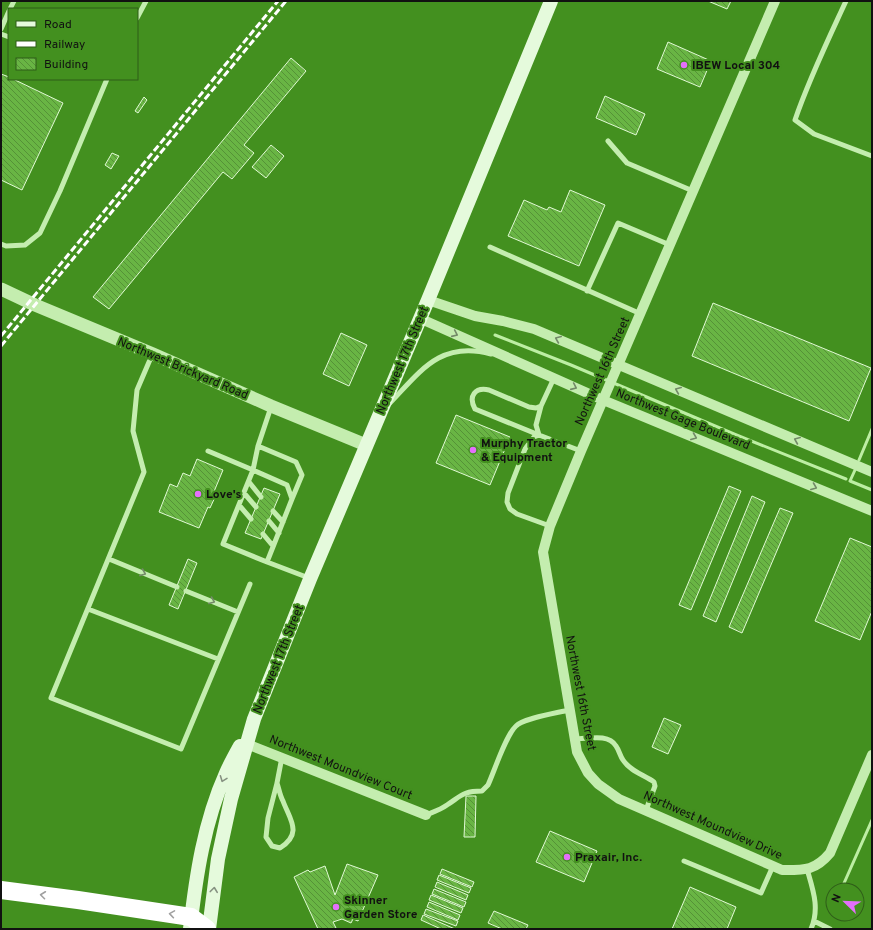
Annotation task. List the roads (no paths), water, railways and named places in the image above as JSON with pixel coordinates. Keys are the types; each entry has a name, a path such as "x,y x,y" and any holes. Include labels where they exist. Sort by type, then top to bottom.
{"highway":[{"path":"1,890 78,900 190,923 208,929"}],"main road":[{"name":"Northwest 17th Street","path":"208,929 218,859 231,799 254,720 310,579 419,318 428,300 551,1"},
{"name":"Northwest 17th Street","path":"190,923 203,844 213,805 226,772 254,720"}],"street":[{"name":"Northwest 16th Street","path":"598,784 588,773 578,752 569,710 542,552 550,526 581,451 775,1"},
{"name":"Northwest Brickyard Road","path":"1,289 271,406 366,445"},
{"name":"Northwest Gage Boulevard","path":"428,300 474,316 503,321 534,329 872,472"},
{"name":"Northwest Gage Boulevard","path":"419,318 603,400 872,511"},
{"name":"Northwest Moundview Court","path":"247,744 426,815"},
{"name":"Northwest Moundview Drive","path":"598,784 619,799 782,870 807,870 821,862 830,853 872,755"}],"lane":[{"path":"138,16 146,1"},
{"path":"846,1 829,37 801,104 796,120 814,134 872,156"},
{"path":"1,29 8,14"},
{"path":"1,244 6,246 25,245 40,234 60,191 107,80"},
{"path":"608,141 627,163 693,191"},
{"path":"587,291 618,223 670,245"},
{"path":"490,247 641,314"},
{"path":"380,414 417,373 432,361 445,355 454,352 480,352 514,360"},
{"path":"153,354 137,390 133,431 144,472 51,698 181,749 250,584"},
{"path":"539,435 536,425 541,406 554,378"},
{"path":"541,406 536,408 529,407 482,388 476,391 472,396 472,403 475,409 581,451"},
{"path":"271,406 258,446 253,470 223,544 310,579"},
{"path":"539,435 534,437 525,449 508,493 507,502 510,509 517,514 550,526"},
{"path":"258,446 296,462 302,475 267,562"},
{"path":"208,451 287,485 292,500"},
{"path":"248,482 260,497"},
{"path":"244,493 256,507"},
{"path":"239,505 251,519"},
{"path":"273,511 283,522"},
{"path":"269,521 279,533"},
{"path":"263,534 273,546"},
{"path":"109,560 177,587"},
{"path":"186,591 238,612"},
{"path":"88,609 218,659"},
{"path":"426,815 446,806 469,791 482,791 488,785 508,737 516,726 525,721 569,710"},
{"path":"575,739 606,738 616,746 623,761 632,769 654,782 655,786 646,810"},
{"path":"277,783 282,801 293,825 292,834 288,843 280,848 272,846 266,837 268,818 282,757"},
{"path":"684,861 761,893 774,866"},
{"path":"807,870 816,898 814,921 811,929"},
{"path":"814,921 830,929"}],"waterway":[{"path":"495,335 846,479"},
{"path":"859,460 872,429"},
{"path":"855,470 850,481 872,490"},
{"path":"845,882 872,820"}],"railway":[{"path":"1,336 278,1"},
{"path":"1,346 286,1"}],"place":[{"name":"IBEW Local 304","path":"684,65"},
{"name":"Murphy Tractor & Equipment","path":"473,450"},
{"name":"Love's","path":"198,494"},
{"name":"Praxair, Inc.","path":"567,857"},
{"name":"Skinner Garden Store","path":"336,907"}]}
